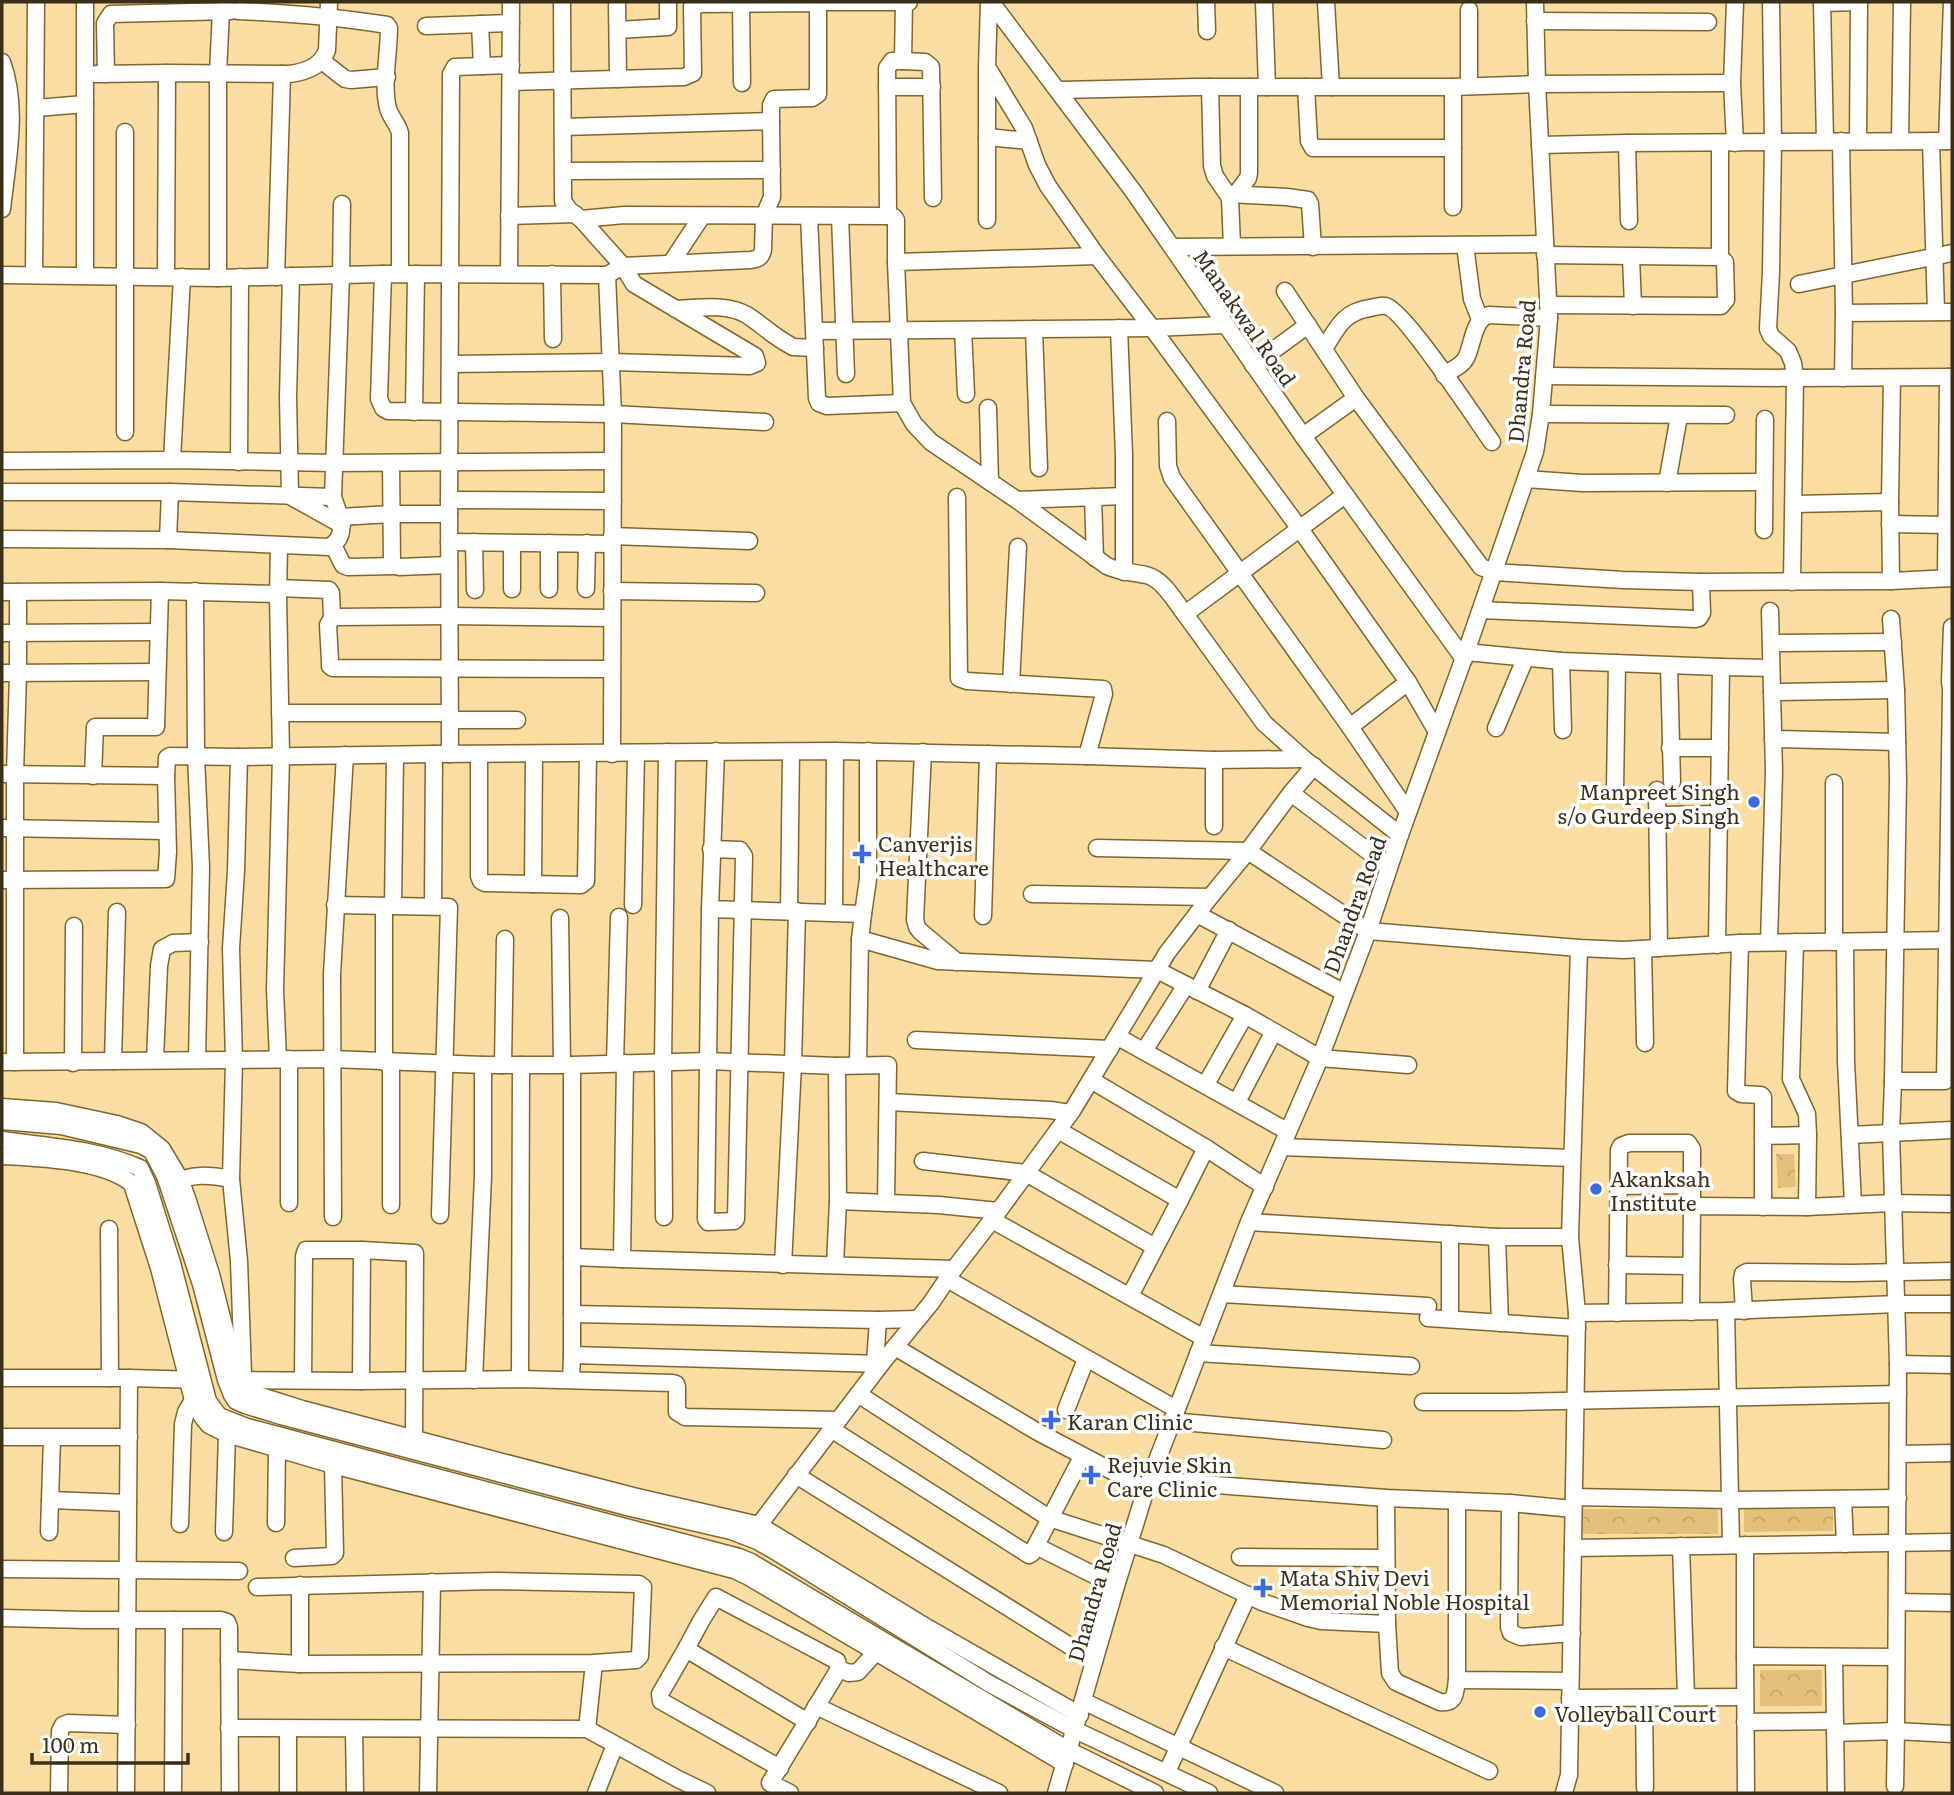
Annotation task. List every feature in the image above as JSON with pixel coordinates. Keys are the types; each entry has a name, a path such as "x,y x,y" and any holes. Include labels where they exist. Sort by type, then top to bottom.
{"street":[{"path":"34,275 36,2"},
{"path":"85,2 86,276"},
{"path":"509,274 511,2"},
{"path":"451,364 612,362 750,366 757,363 755,356 635,284 623,266 563,201 562,2"},
{"path":"617,2 618,79"},
{"path":"668,2 668,27"},
{"path":"433,906 442,754 450,717 451,74 454,67 482,66 511,74 562,80 684,78 693,73 692,6 773,2 909,2"},
{"path":"2,275 218,278 383,274 607,275 623,266 757,259 763,250 764,216 772,197 771,105 774,99 812,98 818,94 818,2"},
{"path":"903,61 904,2"},
{"path":"987,220 987,67 990,2"},
{"name":"Manakwal Road","path":"990,2 1059,90 1345,495 1465,655"},
{"path":"1206,2 1207,30"},
{"path":"1264,2 1267,87"},
{"path":"1326,2 1331,87"},
{"name":"Dhandra Road","path":"1056,1793 1148,1485 1249,1222 1320,1058 1368,931 1535,452 1541,414 1549,312 1535,2"},
{"path":"1480,319 1489,315 1633,306 1723,305 1726,300 1724,262 1720,257 1735,2"},
{"path":"1771,2 1773,142 1768,329 1771,336 1788,351 1795,379 1792,582"},
{"path":"1843,379 1842,276 1822,2 1859,2 1858,141"},
{"path":"1900,141 1902,2"},
{"path":"1936,312 1933,257 1952,2"},
{"path":"741,3 741,83"},
{"path":"106,74 105,23 111,14 221,11 238,7 329,9 387,25 388,107 400,133 414,412"},
{"path":"85,74 298,73 322,61 327,50 329,9"},
{"path":"1453,207 1453,148 1469,10"},
{"path":"218,278 218,73 221,11"},
{"path":"1535,21 1709,22"},
{"path":"426,26 511,23"},
{"path":"480,24 482,66"},
{"path":"618,30 692,26"},
{"path":"322,61 345,79 387,77"},
{"path":"888,216 887,68 892,61 929,64 932,87 933,198"},
{"path":"2,62 8,89 10,122 2,209"},
{"path":"987,67 1018,118 1048,186 1300,529 1408,682 1437,732"},
{"path":"167,73 174,277 172,460"},
{"path":"282,74 290,496"},
{"path":"1059,90 1732,83"},
{"path":"887,88 932,87"},
{"path":"1306,87 1309,141 1313,148 1453,148"},
{"path":"1210,88 1212,166 1215,176 1232,194 1232,246"},
{"path":"1232,194 1248,178 1249,88"},
{"path":"10,122 85,104"},
{"path":"563,127 771,121"},
{"path":"125,132 125,432"},
{"path":"987,137 1029,141"},
{"path":"1540,145 1943,141"},
{"path":"1627,143 1629,220"},
{"path":"563,171 772,170"},
{"path":"1232,194 1308,201 1313,247"},
{"path":"2,539 333,545 340,538 341,521 333,497 342,205"},
{"path":"509,216 894,217 902,403 914,424 931,442 1017,500 1107,566 1154,578 1162,584 1264,723 1309,763 1400,835"},
{"path":"671,263 702,216"},
{"path":"810,216 819,403 827,406 902,403"},
{"path":"840,216 846,374"},
{"path":"1172,247 1465,245 1631,257 1720,257"},
{"path":"1444,375 1465,360 1480,319 1472,299 1465,245"},
{"path":"1799,284 1952,253"},
{"path":"896,262 1097,256"},
{"path":"1631,257 1633,306"},
{"path":"383,274 379,399 383,408 388,411 613,414 765,422"},
{"path":"552,274 553,339"},
{"path":"607,275 613,414 612,754"},
{"path":"239,462 240,277"},
{"path":"1285,291 1356,398 1481,567 1494,572 1701,582 1949,578 1947,525 1950,377 1795,379 1544,376"},
{"path":"676,309 713,307 738,311 793,347 815,348"},
{"path":"1324,349 1349,314 1366,308 1391,308 1403,320 1492,442"},
{"path":"1844,313 1952,312"},
{"path":"815,331 1152,328 1224,324"},
{"path":"1253,365 1308,325"},
{"path":"1119,328 1124,572"},
{"path":"1034,329 1039,468"},
{"path":"963,330 966,394"},
{"path":"720,365 724,338"},
{"path":"1891,581 1892,378"},
{"path":"1303,436 1356,398"},
{"path":"988,408 990,482"},
{"path":"1541,414 1726,415"},
{"path":"1667,483 1679,416"},
{"path":"1764,530 1765,419"},
{"path":"1167,421 1168,466 1172,478 1408,812"},
{"path":"2,461 612,461"},
{"path":"65,492 66,461"},
{"path":"391,463 391,559 395,566"},
{"path":"1526,479 1582,482 1764,482"},
{"path":"2,492 170,492 333,497"},
{"path":"168,540 170,492"},
{"path":"1185,614 1345,495"},
{"path":"290,496 341,521 449,507 613,501"},
{"path":"1017,500 1124,496"},
{"path":"957,497 959,678 967,681 1102,689 1104,694 1087,756"},
{"path":"1093,497 1095,558"},
{"path":"1794,504 1890,502"},
{"path":"1890,524 1947,525"},
{"path":"449,542 587,544 612,540 749,541"},
{"path":"474,542 475,590"},
{"path":"512,542 512,589"},
{"path":"549,589 550,543"},
{"path":"586,589 587,544"},
{"path":"333,545 341,562 348,567 449,565"},
{"path":"279,546 281,757 275,990 283,1059 289,1203"},
{"path":"1012,684 1018,547"},
{"path":"1481,610 1695,619 1702,613 1701,582"},
{"path":"612,669 333,668 330,666 328,625 332,618 329,590 10,592 8,1062 332,1059 483,1065 707,1061 837,1066 888,1065 887,1203"},
{"path":"93,776 94,727 156,727 160,591"},
{"path":"195,591 196,756 201,867 197,1059"},
{"path":"612,591 756,593"},
{"path":"1769,942 1774,771 1770,611"},
{"path":"332,618 612,618"},
{"path":"1891,619 1898,779 1891,1133 1899,1454 1895,1786"},
{"path":"1893,1081 1948,1081 1952,627"},
{"path":"10,633 158,632"},
{"path":"1771,643 1893,642"},
{"path":"1465,655 1669,666 1771,668"},
{"path":"1496,728 1525,659"},
{"path":"1561,661 1563,730"},
{"path":"1615,790 1618,663"},
{"path":"1644,1043 1658,815 1670,748 1669,666"},
{"path":"1717,945 1721,667"},
{"path":"10,673 157,672"},
{"path":"1350,727 1408,682"},
{"path":"1772,692 1896,690"},
{"path":"280,713 517,720"},
{"path":"1773,739 1897,742"},
{"path":"1670,748 1720,748"},
{"path":"711,849 743,852 734,1222 708,1222 706,1219 709,909 711,849 716,751"},
{"path":"834,912 835,751"},
{"path":"8,880 166,879 167,758 868,751 1309,763"},
{"path":"858,1065 860,939 868,879 868,751"},
{"path":"664,1217 667,752"},
{"path":"783,1265 793,1064 791,752"},
{"path":"923,752 916,927 957,962"},
{"path":"633,905 636,753"},
{"path":"480,754 481,881 581,885 584,884 588,754"},
{"path":"533,884 534,754"},
{"path":"983,916 988,754"},
{"path":"333,1217 331,974 345,755"},
{"path":"391,1205 387,1062 395,755"},
{"path":"239,757 231,947 234,1060 231,1179 239,1261 236,1401 569,1493 746,1536 990,1684 1178,1746 1275,1793"},
{"path":"1214,760 1214,826"},
{"path":"759,1525 859,1394 878,1363 895,1348 931,1303 1058,1130 1167,953 1248,851 1291,793 1309,763"},
{"path":"8,774 166,776"},
{"path":"1834,783 1853,1204"},
{"path":"1291,793 1389,867"},
{"path":"1658,815 1720,814"},
{"path":"8,828 166,831"},
{"path":"1097,848 1248,851 1368,931 1579,948 1950,940"},
{"path":"1032,894 1210,897"},
{"path":"334,905 449,907 440,1215"},
{"path":"709,909 863,914"},
{"path":"113,1061 117,912"},
{"path":"1197,914 1343,992"},
{"path":"619,917 622,1259"},
{"path":"561,918 572,1257 571,1380"},
{"path":"73,1063 74,926"},
{"path":"1144,1051 1192,988 1229,930"},
{"path":"503,1065 505,939"},
{"path":"860,939 938,961 1157,970 1245,1015 1320,1058 1408,1065"},
{"path":"1795,942 1791,1079 1807,1114 1807,1207"},
{"path":"155,1060 162,949 173,943 200,943"},
{"path":"1740,943 1736,1091 1763,1097 1763,1207"},
{"path":"1564,1793 1569,1775 1572,1633 1577,1321 1570,1237 1579,948"},
{"path":"1206,1084 1245,1015"},
{"path":"1237,1102 1273,1033"},
{"path":"916,1040 1114,1043 1144,1051 1237,1102 1284,1139 1572,1158"},
{"path":"474,1380 483,1176 483,1065"},
{"path":"520,1379 521,1065"},
{"path":"835,1265 838,1201 837,1066"},
{"path":"1091,1080 1206,1148 1265,1187"},
{"path":"888,1102 1070,1113"},
{"path":"2,1107 56,1111 132,1128 162,1149 211,1274 236,1380 242,1390 414,1439 633,1496 759,1525 1079,1715 1167,1772 1209,1793"},
{"path":"2,1121 61,1126 141,1145 152,1151 174,1183"},
{"path":"1058,1130 1180,1200"},
{"path":"1850,1135 1952,1130"},
{"path":"1763,1136 1808,1135"},
{"path":"2,1140 73,1149 124,1161 140,1168 148,1183 172,1263 195,1380 194,1400 209,1425 227,1434 333,1465 726,1567 749,1577 875,1653 1067,1757 1155,1793"},
{"path":"1617,1313 1619,1150 1624,1144 1683,1142 1688,1143 1692,1149 1691,1312"},
{"path":"1130,1296 1206,1148"},
{"path":"2,1156 61,1160 121,1174 132,1184 195,1380 219,1416 230,1422 457,1484 739,1557 1067,1757"},
{"path":"923,1161 1026,1173 1155,1247"},
{"path":"174,1183 195,1176 231,1179"},
{"path":"1618,1186 1692,1185"},
{"path":"838,1201 939,1205 995,1215 1205,1338"},
{"path":"1692,1206 1952,1204"},
{"path":"1249,1222 1497,1237 1570,1237"},
{"path":"109,1229 110,1378"},
{"path":"1450,1234 1450,1319"},
{"path":"1497,1237 1500,1323"},
{"path":"303,1380 304,1252 309,1249 415,1253 414,1439"},
{"path":"361,1381 362,1250"},
{"path":"572,1257 835,1265 950,1274 1174,1415 1383,1440"},
{"path":"1617,1265 1691,1266"},
{"path":"1744,1311 1742,1279 1747,1272 1952,1271"},
{"path":"1222,1294 1428,1312 1450,1319 1500,1323 1577,1321 1617,1313 1952,1304"},
{"path":"1726,1311 1730,1500 1738,1545 1745,1656 1745,1793"},
{"path":"572,1314 918,1319"},
{"path":"878,1320 878,1363"},
{"path":"895,1348 1082,1457 1148,1485 1510,1503 1898,1498"},
{"path":"1198,1353 1411,1366"},
{"path":"572,1355 878,1363"},
{"path":"1066,1410 1086,1359"},
{"path":"1898,1364 1952,1365"},
{"path":"2,1378 361,1381 520,1379 676,1384 677,1412 685,1417 834,1425 1026,1555 1032,1553 1082,1457"},
{"path":"126,1793 129,1378"},
{"path":"859,1394 1049,1518 1164,1555 1248,1595 1308,1618 1387,1624"},
{"path":"1423,1402 1898,1394"},
{"path":"180,1524 183,1424 186,1412 194,1400"},
{"path":"224,1532 227,1434"},
{"path":"2,1437 128,1437"},
{"path":"49,1532 52,1438"},
{"path":"276,1523 277,1448"},
{"path":"1899,1454 1952,1453"},
{"path":"294,1558 324,1558 335,1553 333,1465"},
{"path":"796,1475 1094,1661"},
{"path":"1386,1498 1390,1673 1396,1682 1446,1703 1455,1698 1457,1680 1457,1501"},
{"path":"1843,1499 1844,1544"},
{"path":"50,1500 128,1503"},
{"path":"1510,1503 1511,1633 1521,1637 1572,1633"},
{"path":"1573,1548 1952,1542"},
{"path":"1036,1546 1116,1586"},
{"path":"1681,1546 1686,1697"},
{"path":"1240,1557 1386,1558"},
{"path":"2,1569 239,1571"},
{"path":"229,1660 300,1664 430,1664 594,1663 638,1658 643,1587 641,1584 494,1581 257,1587"},
{"path":"428,1793 432,1582"},
{"path":"300,1585 300,1664"},
{"path":"1167,1772 1248,1595"},
{"path":"780,1768 661,1700 660,1695 716,1597 837,1661 839,1669 808,1722 780,1768 770,1783 790,1793"},
{"path":"1897,1602 1952,1603"},
{"path":"2,1618 227,1622 230,1793"},
{"path":"173,1793 174,1620"},
{"path":"1223,1647 1489,1771"},
{"path":"686,1649 808,1722"},
{"path":"839,1669 849,1673 858,1672 875,1653"},
{"path":"1745,1656 1896,1657"},
{"path":"1834,1657 1836,1793"},
{"path":"587,1729 594,1663"},
{"path":"1457,1680 1570,1681"},
{"path":"1570,1698 1744,1697"},
{"path":"1644,1698 1645,1788"},
{"path":"817,1706 999,1793"},
{"path":"1745,1721 1952,1734"},
{"path":"59,1793 62,1725 127,1725"},
{"path":"229,1728 587,1729 675,1786 707,1793"},
{"path":"288,1729 288,1793"},
{"path":"354,1729 355,1793"},
{"path":"596,1793 615,1745"}],"green space":[{"path":"1776,1154 1794,1154 1796,1187 1778,1188"},
{"path":"1583,1509 1718,1509 1718,1534 1583,1534"},
{"path":"1744,1509 1833,1509 1833,1531 1744,1532"},
{"path":"1760,1670 1822,1670 1822,1706 1760,1706"}],"place":[{"name":"Manpreet Singh s/o Gurdeep Singh","path":"1754,802"},
{"name":"Canverjis Healthcare","path":"862,854"},
{"name":"Akanksah Institute","path":"1596,1189"},
{"name":"Karan Clinic","path":"1051,1420"},
{"name":"Rejuvie Skin Care Clinic","path":"1091,1475"},
{"name":"Mata Shiv Devi Memorial Noble Hospital","path":"1263,1588"},
{"name":"Volleyball Court","path":"1540,1712"}]}
